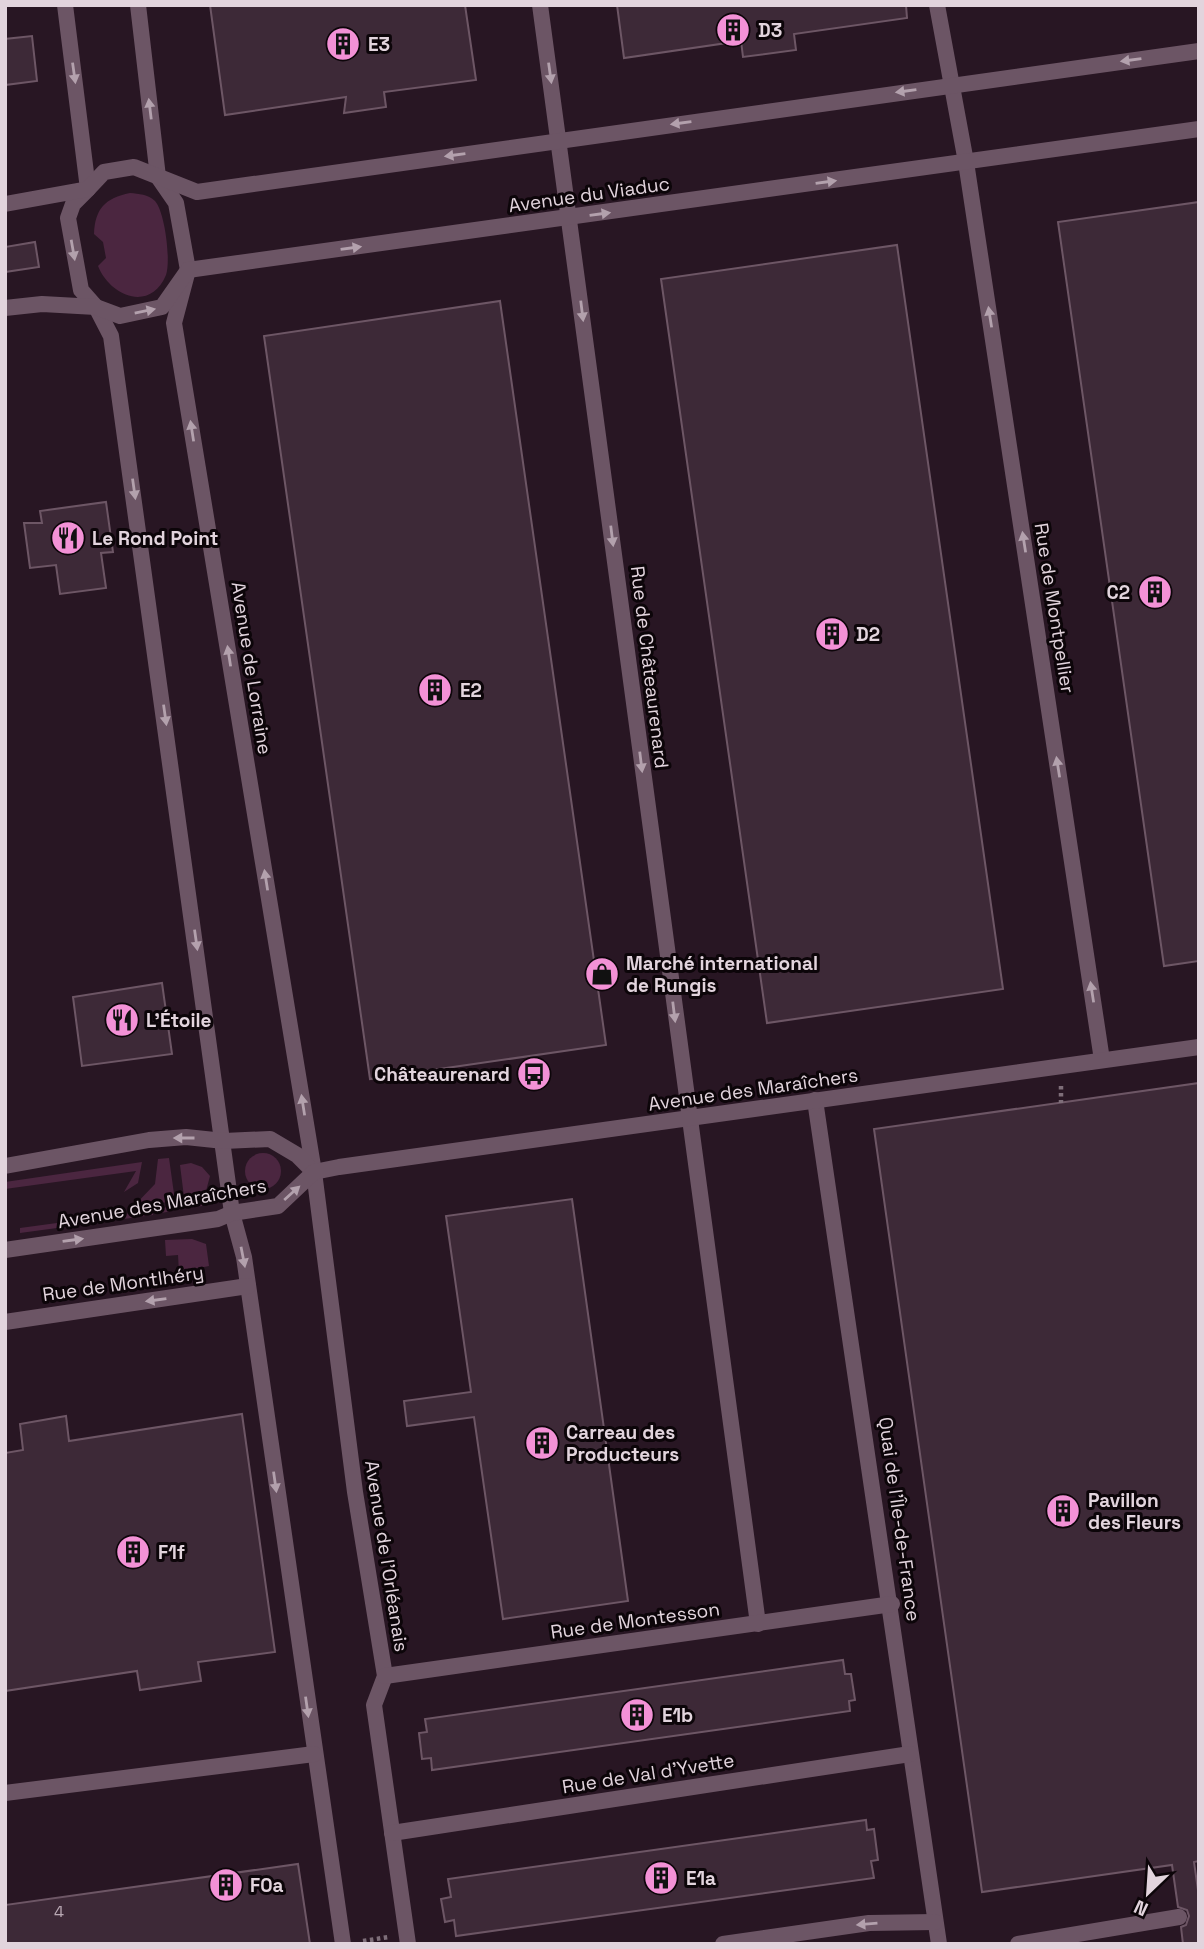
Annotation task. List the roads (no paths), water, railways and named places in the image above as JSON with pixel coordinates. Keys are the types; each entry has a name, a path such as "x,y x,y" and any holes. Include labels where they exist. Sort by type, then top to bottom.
{"lane":[{"path":"65,5 88,189"},
{"path":"138,5 158,177"},
{"name":"Rue de Châteaurenard","path":"540,5 688,1121 758,1624"},
{"name":"Rue de Montpellier","path":"937,5 966,162 1102,1060"},
{"path":"343,1943 244,1257 232,1213 128,444 111,336 96,307 80,290 68,218 73,204 104,172 134,167 197,192 1199,51"},
{"name":"Avenue du Viaduc","path":"188,270 569,219 1199,129"},
{"name":"Avenue de Lorraine","path":"158,177 176,203 188,270 174,323 314,1172"},
{"path":"5,204 88,189"},
{"path":"5,308 42,304 96,307 120,316 162,307 188,270"},
{"name":"Avenue des Maraîchers","path":"5,1250 218,1219 232,1213 278,1206 314,1172 1199,1047"},
{"name":"Quai de l'Île-de-France","path":"816,1100 939,1944"},
{"path":"5,1166 149,1140 186,1137 224,1141 270,1139 297,1155 314,1172"},
{"name":"Avenue de l'Orléanais","path":"314,1172 352,1466 385,1676 374,1705 408,1939"},
{"name":"Rue de Montlhéry","path":"5,1322 248,1286"},
{"name":"Rue de Montesson","path":"385,1676 891,1604"},
{"path":"5,1793 314,1754"},
{"name":"Rue de Val d'Yvette","path":"392,1833 910,1754"},
{"path":"1018,1944 1179,1917"},
{"path":"723,1944 869,1923 935,1922"}],"place":[{"name":"D3","path":"733,30"},
{"name":"E3","path":"343,44"},
{"name":"Le Rond Point","path":"68,538"},
{"name":"C2","path":"1155,592"},
{"name":"D2","path":"832,634"},
{"name":"E2","path":"435,690"},
{"name":"Marché international de Rungis","path":"602,974"},
{"name":"L'Étoile","path":"122,1020"},
{"name":"Châteaurenard","path":"534,1074"},
{"name":"Carreau des Producteurs","path":"542,1443"},
{"name":"Pavillon des Fleurs","path":"1063,1511"},
{"name":"F1f","path":"133,1552"},
{"name":"E1b","path":"637,1715"},
{"name":"E1a","path":"661,1878"},
{"name":"F0a","path":"226,1885"}]}
